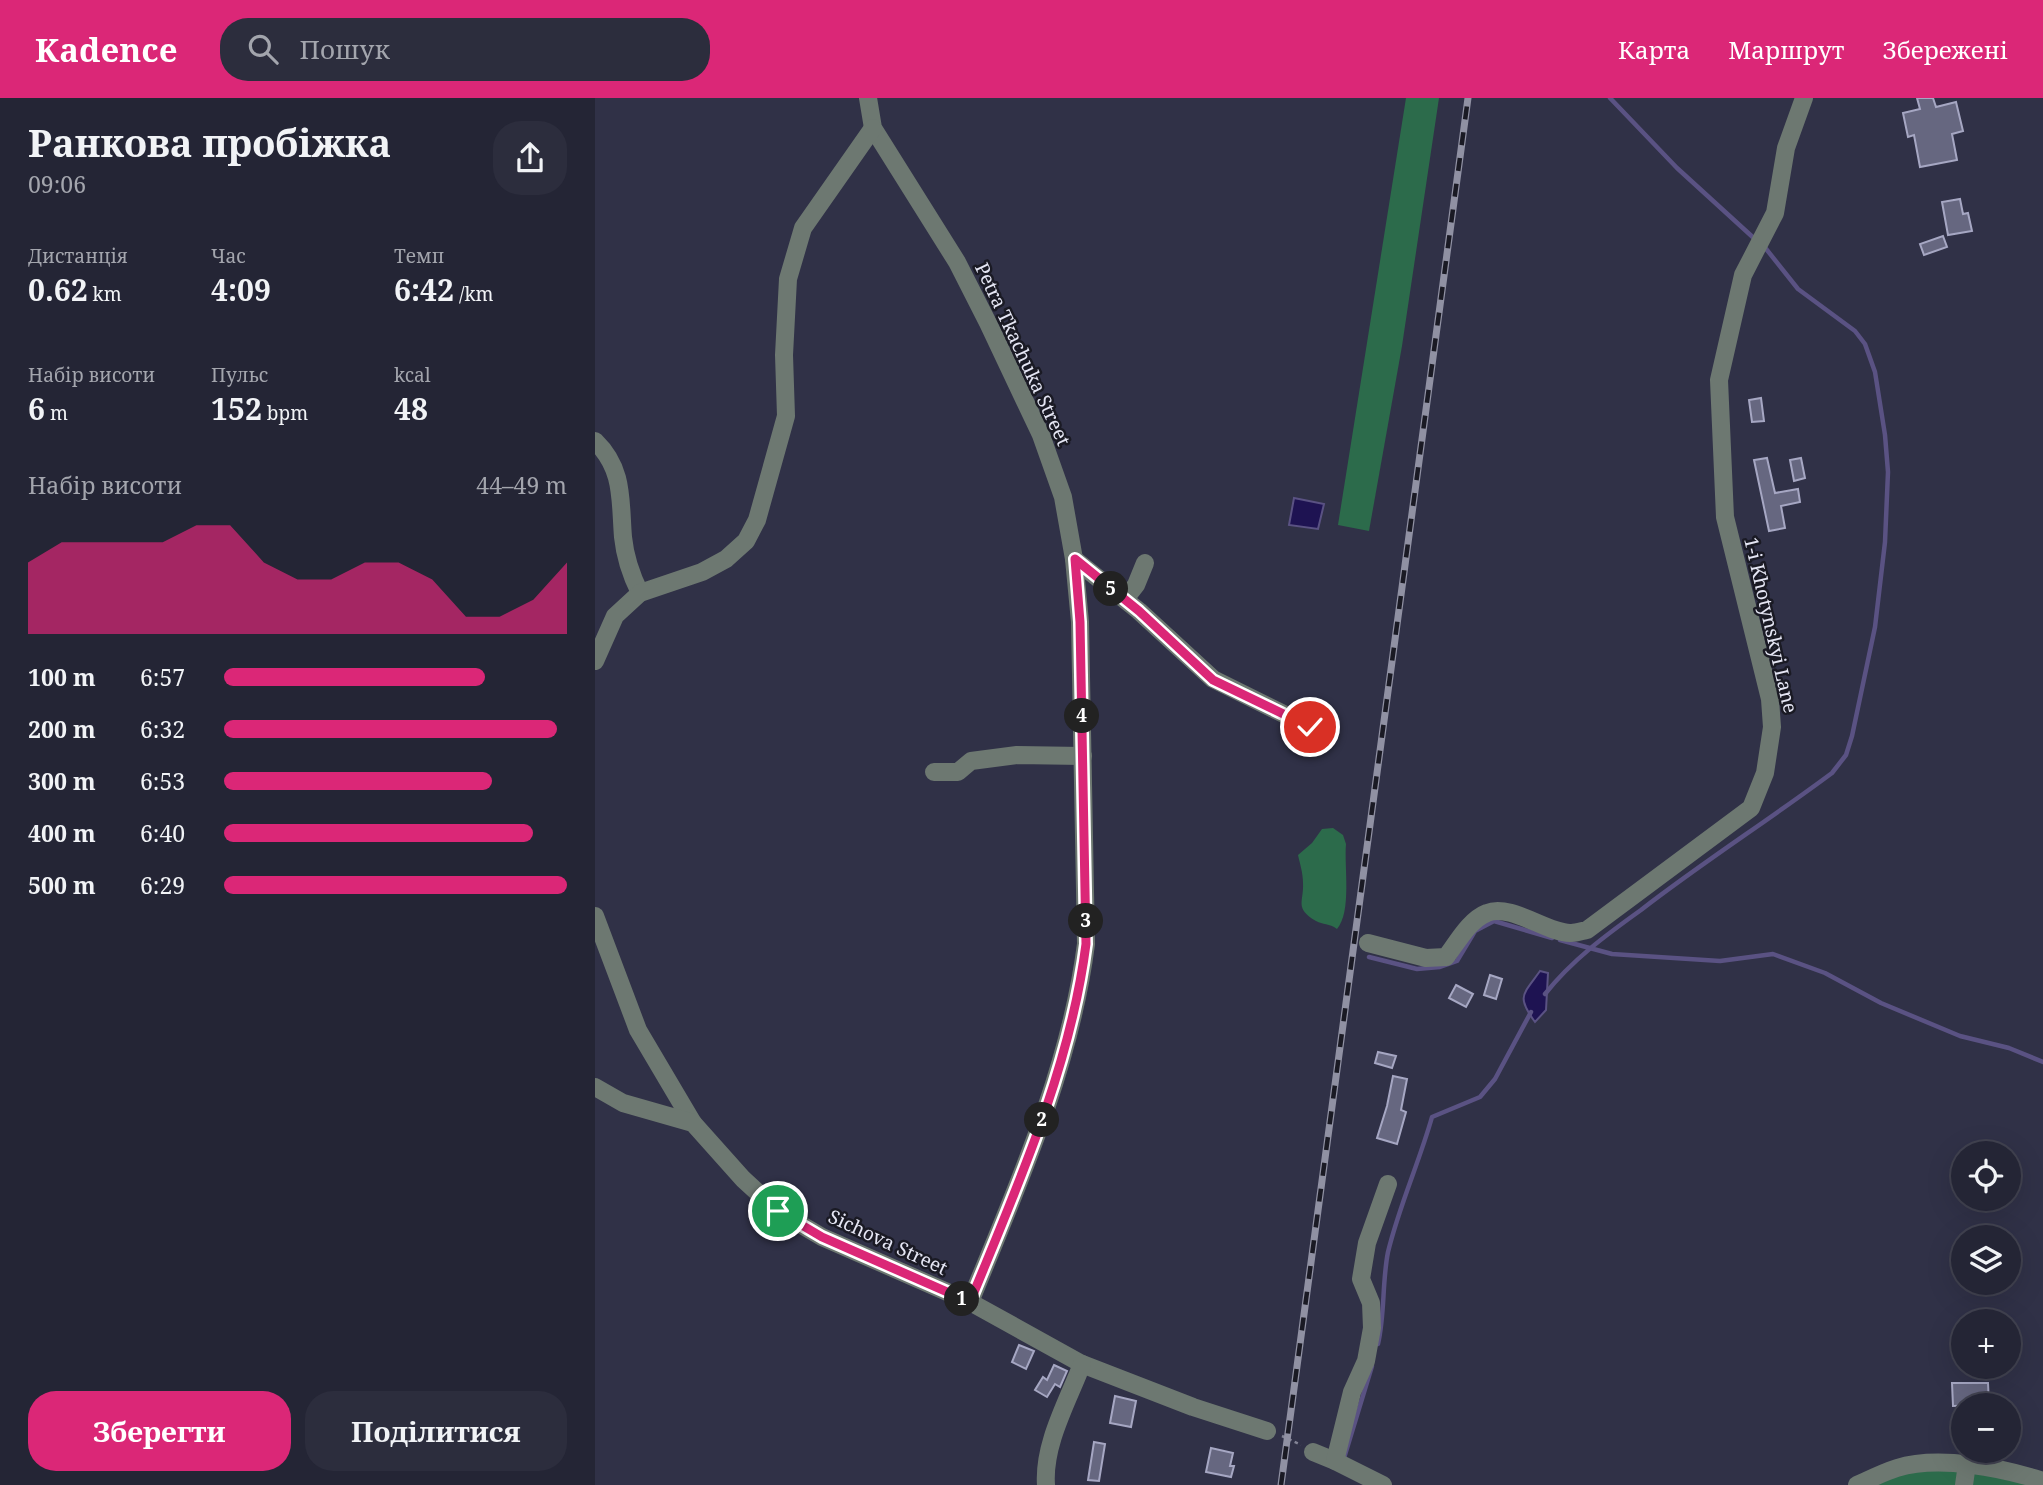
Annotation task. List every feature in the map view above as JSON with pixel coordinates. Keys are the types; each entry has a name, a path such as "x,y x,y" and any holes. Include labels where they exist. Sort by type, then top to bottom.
{"street":[{"name":"Petra Tkachuka Street","path":"868,98 873,128 957,262 1041,435 1063,497 1075,559 1080,622 1086,944 1081,980 1048,1103 970,1302"},
{"name":"1-i Khotynskyi Lane","path":"1369,943 1426,958 1446,957 1471,925 1486,913 1498,911 1570,934 1587,930 1751,808 1765,773 1772,727 1770,699 1725,517 1719,380 1743,275 1775,213 1786,148 1804,98"},
{"path":"595,661 615,616 640,593 702,572 726,559 747,541 757,520 786,416 784,355 788,279 803,228 873,128"},
{"path":"595,441 604,449 615,470 622,496 623,538 630,573 640,593"},
{"path":"1075,559 1125,600 1213,680 1310,727"},
{"path":"1125,600 1136,585 1145,563"},
{"path":"934,772 958,772 971,761 1017,755 1083,756"},
{"name":"Sichova Street","path":"595,916 638,1030 693,1123 743,1179 778,1211 833,1242 970,1302 1082,1364 1193,1407 1268,1431"},
{"path":"595,1087 623,1103 693,1123"},
{"path":"641,1108 674,1091"},
{"path":"1335,1461 1352,1392 1366,1361 1372,1328 1371,1303 1361,1279 1367,1243 1388,1184"},
{"path":"1046,1485 1046,1470 1053,1438 1082,1364"},
{"path":"1313,1452 1383,1485"},
{"path":"1964,1485 1967,1464"},
{"path":"1857,1485 1898,1467 1967,1464 2010,1470 2043,1481"}],"path":[{"path":"1268,1431 1287,1437 1313,1452"}],"green space":[{"path":"1406,98 1439,98 1402,346 1369,531 1338,525"},
{"path":"1333,828 1343,835 1346,844 1346,900 1342,921 1337,929 1316,921 1302,908 1303,879 1298,855 1312,843 1322,829"},
{"path":"1962,1467 2035,1485 1870,1485 1903,1471"}],"shaded area":[{"path":"1294,498 1324,504 1318,529 1289,525"},
{"path":"1540,971 1548,973 1546,1010 1535,1022 1525,1006 1524,996"}],"building":[{"path":"1917,98 1933,98 1936,107 1956,102 1963,131 1952,134 1957,160 1920,167 1914,135 1908,137 1903,113 1920,109"},
{"path":"1960,199 1963,214 1968,213 1972,231 1948,235 1942,202"},
{"path":"1943,236 1947,247 1924,255 1920,244"},
{"path":"1761,398 1764,421 1752,422 1749,400"},
{"path":"1767,458 1775,493 1798,489 1800,502 1781,506 1785,528 1769,531 1754,460"},
{"path":"1801,458 1805,478 1794,481 1790,460"},
{"path":"1490,975 1502,979 1496,999 1484,995"},
{"path":"1456,985 1473,994 1466,1007 1449,998"},
{"path":"1378,1052 1396,1056 1392,1068 1375,1063"},
{"path":"1393,1076 1407,1079 1401,1110 1406,1112 1397,1144 1377,1138"},
{"path":"1019,1345 1034,1351 1026,1369 1012,1362"},
{"path":"1054,1365 1067,1371 1060,1387 1055,1384 1047,1397 1035,1390 1043,1377 1047,1380"},
{"path":"1952,1383 1988,1383 1988,1393 1952,1393"},
{"path":"1115,1396 1136,1401 1131,1427 1110,1423"},
{"path":"1094,1442 1105,1444 1099,1481 1088,1480"},
{"path":"1211,1448 1233,1453 1231,1477 1206,1472"}],"waterway":[{"path":"1610,98 1677,168 1757,241"},
{"path":"1545,994 1566,970 1602,939 1832,773 1846,755 1852,736 1875,627 1885,542 1888,472 1875,372 1865,344 1855,331 1798,289 1763,245"},
{"path":"1369,957 1417,969 1440,967 1457,961 1475,931 1494,921 1552,938"},
{"path":"1560,940 1612,954 1720,961 1773,954 1825,973 1881,1003 1960,1036 2009,1048 2043,1062"},
{"path":"1378,1344 1388,1252 1432,1117 1480,1097 1495,1079 1531,1012"},
{"path":"1344,1458 1372,1366"}],"railway":[{"path":"1281,1485 1468,98"}],"route":[{"path":"778,1211 822,1237 970,1302 1048,1103 1081,980 1086,944 1080,622 1075,559 1139,611 1213,680 1310,727"}]}
